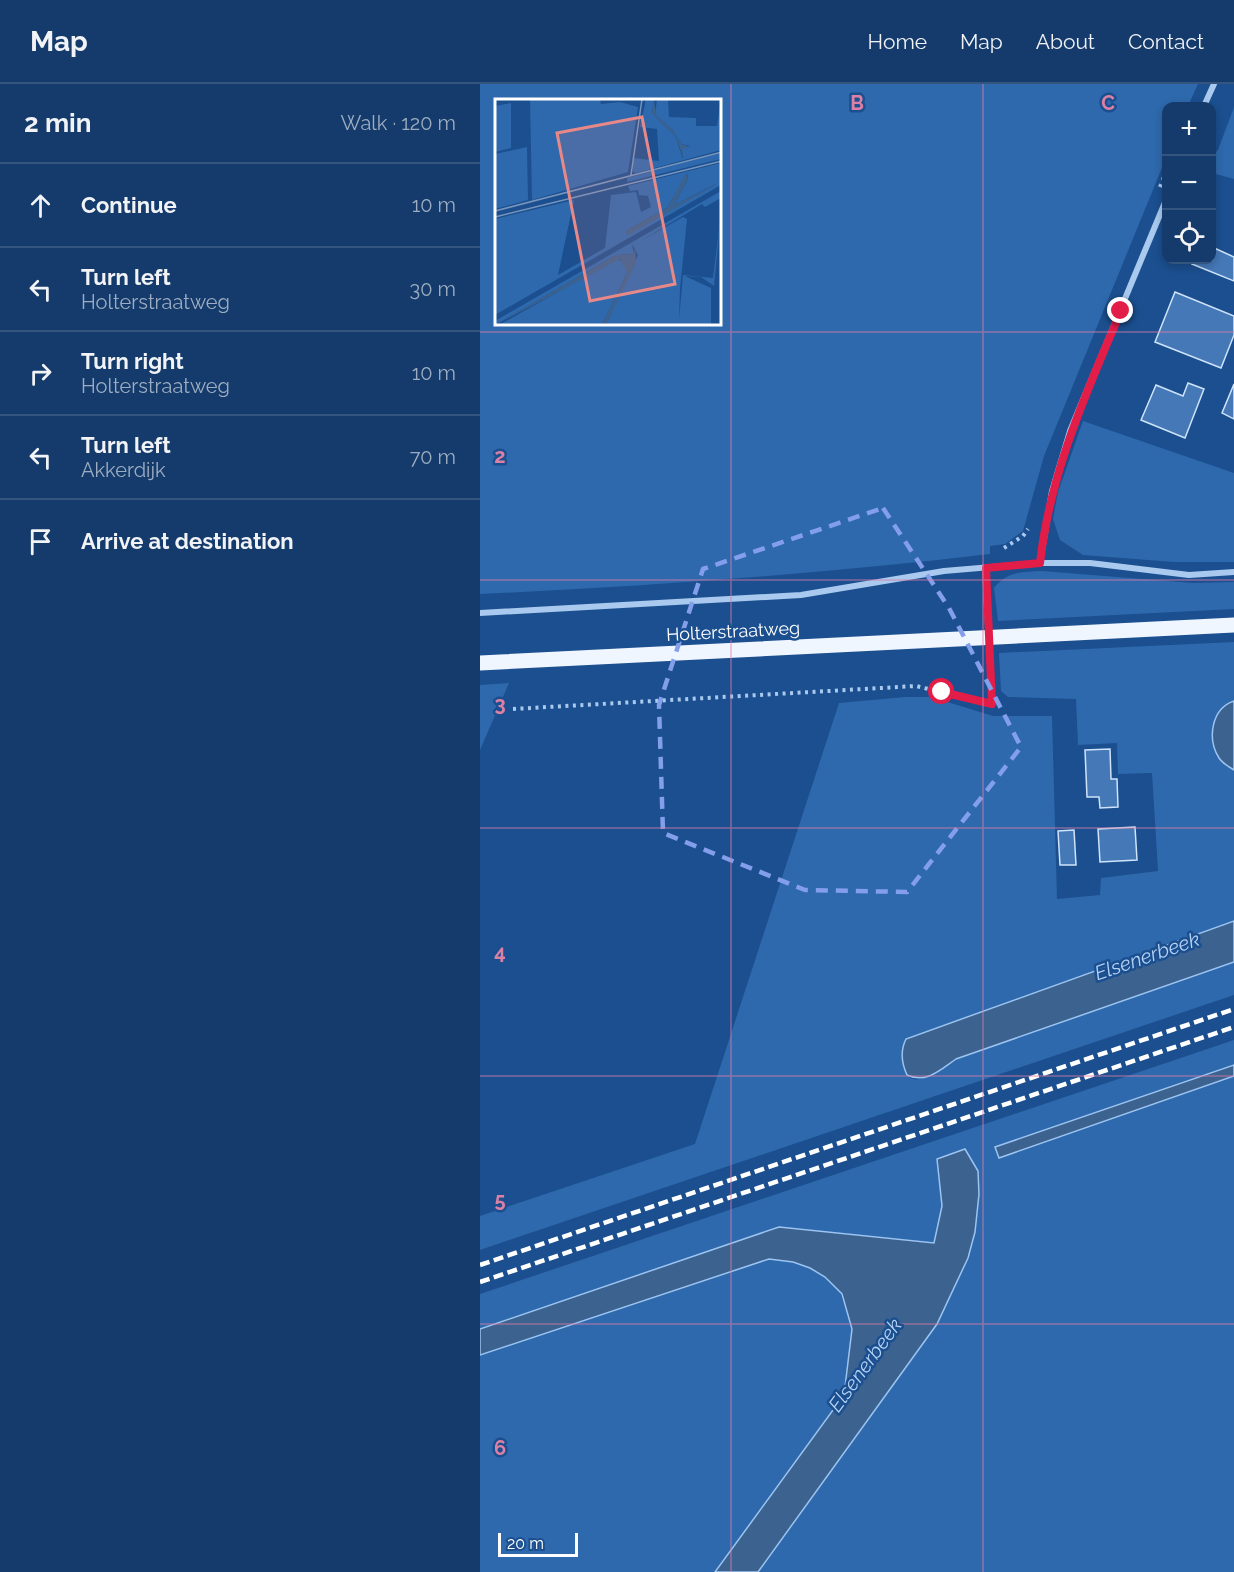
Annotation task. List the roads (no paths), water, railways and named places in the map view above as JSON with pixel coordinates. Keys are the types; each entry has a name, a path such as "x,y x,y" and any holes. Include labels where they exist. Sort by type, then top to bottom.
{"main road":[{"name":"Holterstraatweg","path":"480,663 1234,625"}],"street":[{"path":"1206,102 1214,84"},
{"path":"1040,563 1052,491 1070,431 1163,210"},
{"name":"Holterstraatweg","path":"480,613 801,595 944,571 1040,563 1090,563 1189,574 1234,572"},
{"path":"986,568 992,704"}],"water":[{"path":"1234,701 1234,770 1219,758 1212,734 1213,725 1220,711"},
{"name":"Elsenerbeek","path":"1234,921 1234,962 956,1059 927,1077 907,1075 902,1057 906,1039"},
{"path":"1234,1065 1234,1076 999,1158 995,1147"},
{"name":"Elsenerbeek","path":"965,1149 978,1171 979,1194 975,1232 968,1258 937,1324 758,1572 715,1572 844,1395 852,1329 842,1294 825,1277 793,1262 769,1259 480,1355 480,1329 779,1227 934,1243 942,1206 937,1159"}],"railway":[{"path":"480,1265 1234,1009"},
{"path":"480,1282 1234,1027"}]}
